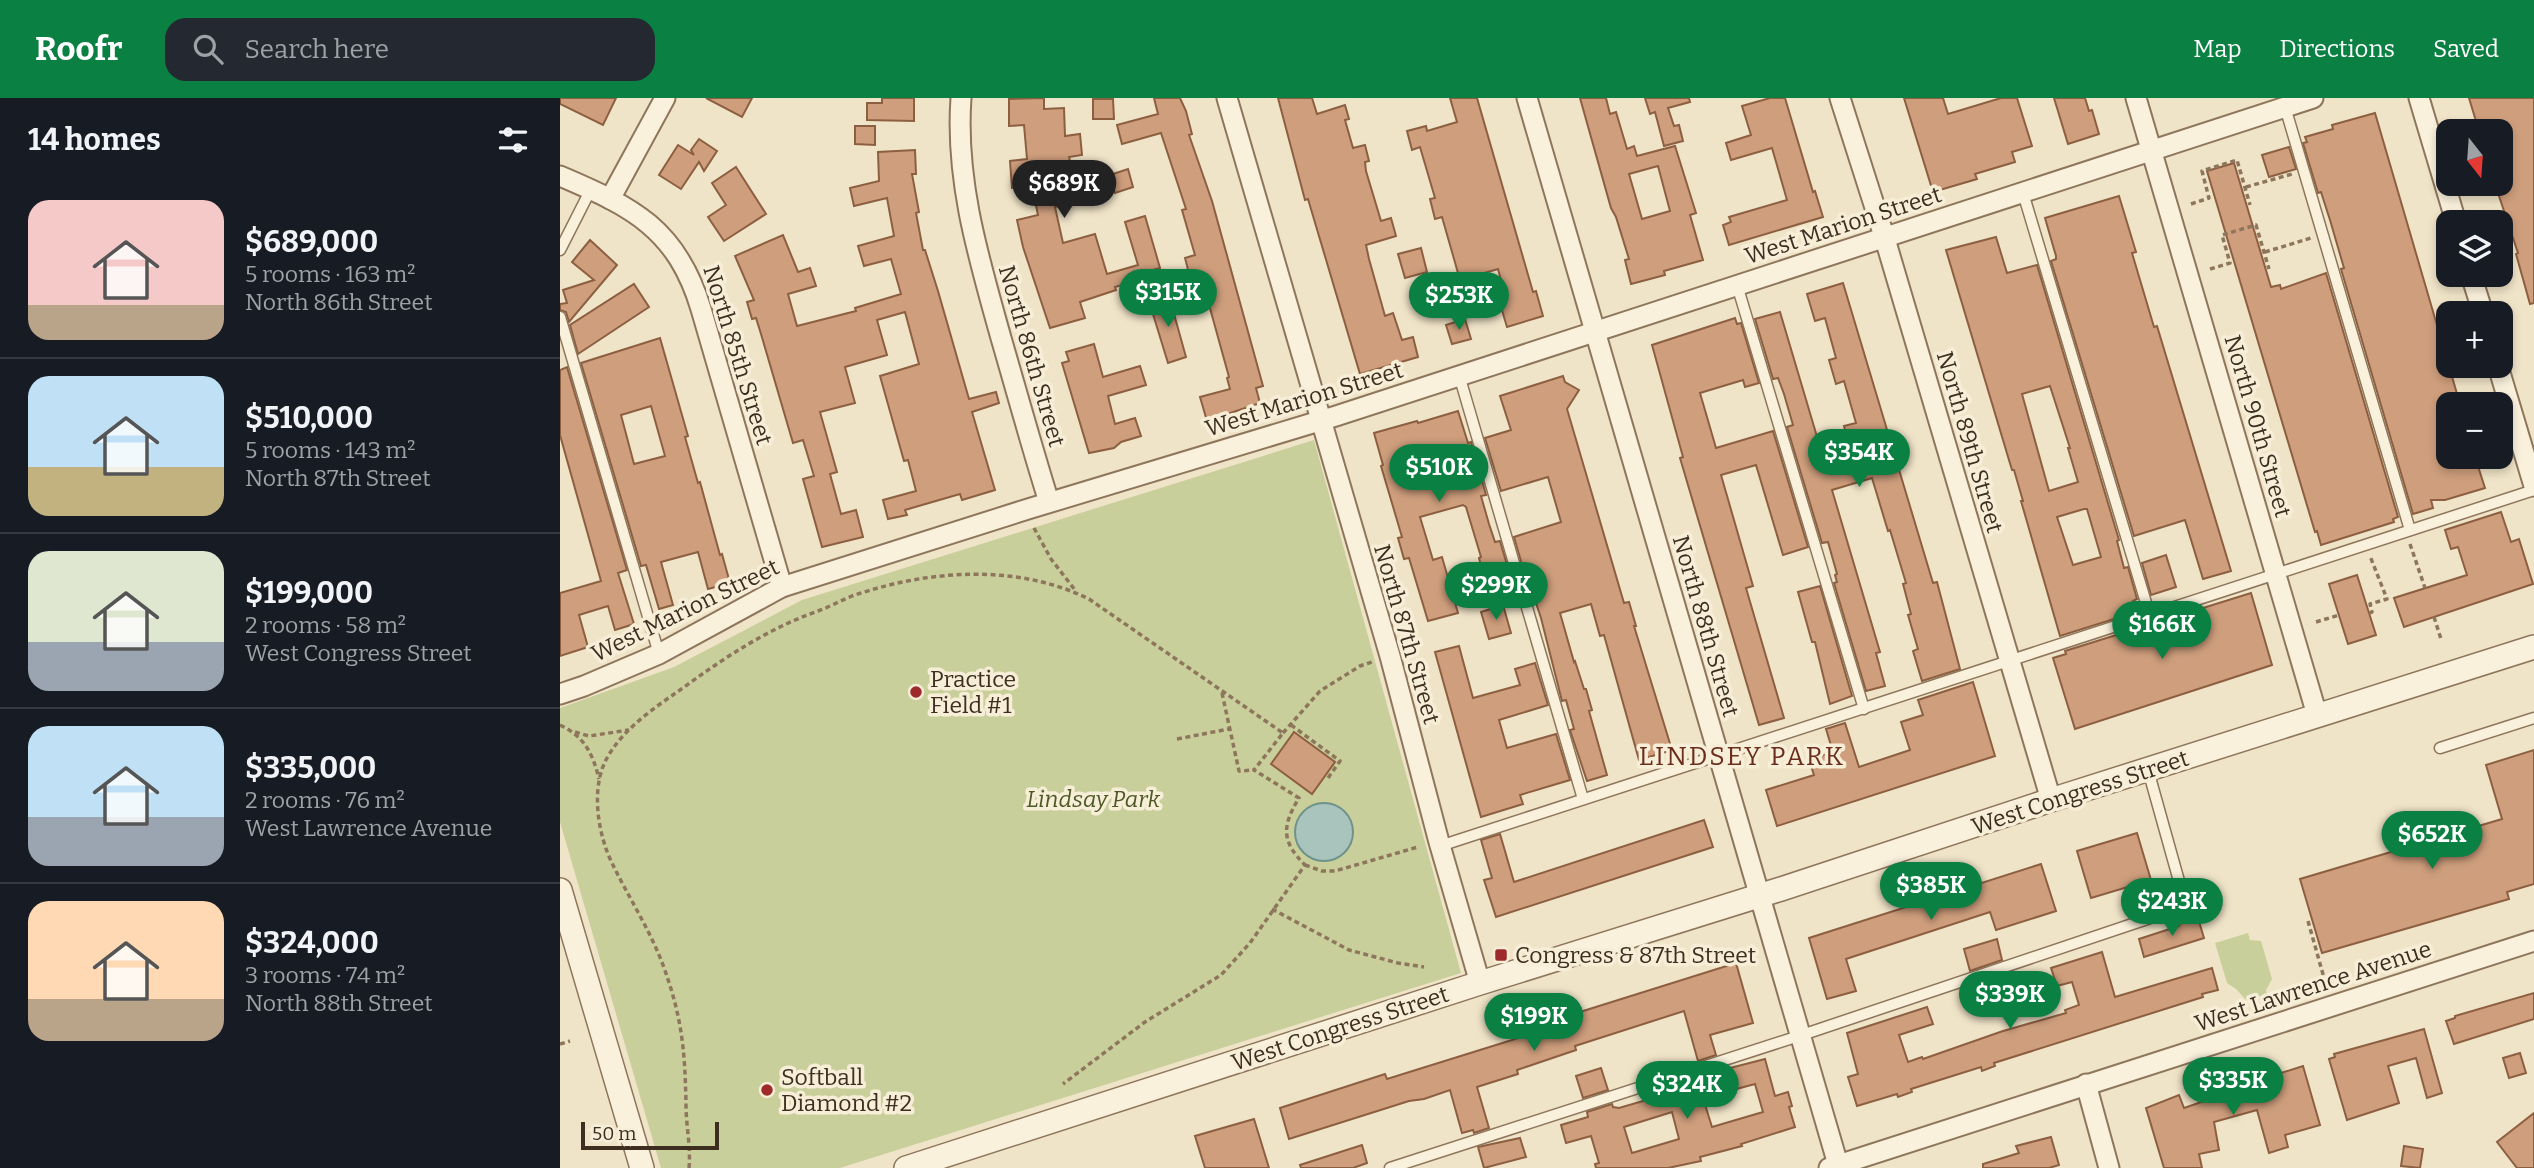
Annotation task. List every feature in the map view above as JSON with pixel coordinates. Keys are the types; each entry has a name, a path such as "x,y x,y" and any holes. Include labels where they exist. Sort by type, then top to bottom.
{"street":[{"path":"610,199 665,98"},
{"name":"North 86th Street","path":"961,98 959,120 962,177 976,248 1049,502"},
{"name":"North 87th Street","path":"1227,98 1390,656 1440,846 1480,983"},
{"name":"North 88th Street","path":"1527,98 1759,896 1802,1035 1835,1167"},
{"name":"North 89th Street","path":"1840,98 1885,239 2051,800"},
{"name":"North 90th Street","path":"2136,98 2317,715"},
{"name":"West Marion Street","path":"560,694 584,687 659,654 782,587 1049,502 1320,421 2313,98"},
{"path":"2419,98 2452,210"},
{"name":"North 85th Street","path":"560,176 631,210 660,233 687,268 702,309 782,587"},
{"path":"2502,378 2534,488"},
{"name":"West Congress Street","path":"906,1168 944,1162 1480,983 2534,647"},
{"path":"560,890 642,1168"},
{"name":"West Lawrence Avenue","path":"1835,1167 2534,942"},
{"path":"2086,1084 2109,1168"}],"lane":[{"path":"2286,107 2408,531"},
{"path":"560,250 591,189"},
{"path":"2023,194 2150,615"},
{"path":"1737,285 1864,709"},
{"path":"560,317 659,654"},
{"path":"1459,375 1583,799"},
{"path":"1440,846 2534,488"},
{"path":"2441,748 2534,718"},
{"path":"1390,1168 1802,1035 2186,906 2148,771"}],"path":[{"path":"2191,204 2210,198 2202,171 2237,160 2250,205"},
{"path":"2245,187 2304,170"},
{"path":"2210,269 2230,262 2222,235 2256,225 2269,269"},
{"path":"2264,252 2323,234"},
{"path":"1034,528 1051,559 1078,593"},
{"path":"2408,531 2425,588"},
{"path":"2366,544 2387,599 2370,604 2372,612 2369,613"},
{"path":"599,781 607,758 641,718 736,650 796,619 863,593 919,580 987,574 1036,581 1078,593 1283,733"},
{"path":"2316,622 2339,615"},
{"path":"2434,617 2441,639"},
{"path":"1254,770 1320,691 1360,666 1390,656"},
{"path":"1221,691 1238,771 1254,770 1299,798 1288,816 1286,835 1292,852 1305,865 1322,871 1335,870 1418,847"},
{"path":"560,725 589,736 630,730"},
{"path":"1291,725 1340,761 1328,778"},
{"path":"1177,739 1230,729"},
{"path":"573,731 594,758 599,781 598,809 606,845 612,863 662,964 681,1022 687,1080 689,1168"},
{"path":"1063,1084 1145,1022 1221,975 1250,943 1305,865"},
{"path":"1272,909 1349,950 1424,967"},
{"path":"2308,921 2326,985"},
{"path":"560,1044 570,1041"}],"green space":[{"name":"Lindsay Park","path":"1314,440 1461,973 840,1168 661,1168 560,822 560,708 674,667 802,600"},
{"path":"2248,933 2250,940 2261,941 2272,979 2266,990 2267,994 2247,1001 2227,983 2215,943"}],"water":[{"path":"1318,803 1330,803 1345,811 1353,826 1353,838 1345,853 1330,861 1318,861 1303,853 1295,838 1295,826 1303,811"}],"building":[{"path":"560,98 616,98 603,125 560,104"},
{"path":"706,98 752,98 742,117"},
{"path":"882,98 914,98 914,121 867,120 867,103 882,103"},
{"path":"1044,98 1044,109 1064,108 1065,136 1080,134 1082,155 1069,157 1080,200 1055,207 1063,243 1095,234 1107,274 1138,265 1125,222 1145,216 1160,268 1149,271 1151,277 1115,287 1116,290 1080,302 1085,318 1050,328 1023,247 1017,220 1038,215 1032,186 1012,188 1010,161 1027,159 1024,125 1009,126 1009,99"},
{"path":"1154,98 1180,98 1186,111 1192,134 1189,135 1212,201 1263,386 1256,388 1260,403 1207,421 1200,397 1230,389 1229,377 1203,283 1192,285 1185,258 1195,255 1182,210 1186,209 1161,133 1122,144 1117,125 1158,114"},
{"path":"1278,98 1312,98 1317,114 1345,105 1349,119 1345,120 1353,148 1365,145 1369,161 1365,162 1366,171 1381,221 1391,218 1396,236 1366,245 1385,316 1393,313 1402,340 1413,337 1418,357 1360,374 1308,199 1305,200"},
{"path":"1450,98 1477,98 1533,292 1536,291 1543,316 1507,327 1499,300 1506,298 1498,269 1460,280 1442,217 1435,219 1430,199 1435,198 1420,147 1412,150 1407,131 1426,126 1427,131 1457,122"},
{"path":"1580,98 1606,98 1610,114 1616,112 1627,149 1634,146 1637,156 1675,146 1696,213 1690,215 1703,260 1664,271 1665,275 1631,284 1625,260 1629,259 1611,208","holes":["1658,166 1670,211 1642,219 1629,174"]},
{"path":"1645,98 1689,98 1690,102 1668,108 1674,126 1679,125 1683,141 1664,146 1655,112 1650,114"},
{"path":"1770,98 1785,98 1823,217 1729,245 1723,225 1731,222 1729,217 1787,200 1772,148 1731,160 1726,143 1751,135 1742,106"},
{"path":"1904,98 1943,98 1948,114 2001,98 2017,98 2032,146 2012,152 2015,162 1975,174 1977,179 1933,192"},
{"path":"2054,98 2085,98 2089,111 2092,110 2099,134 2068,144"},
{"path":"2469,98 2534,98 2534,303 2530,304 2516,254 2513,210 2504,210 2499,196 2513,196 2513,119 2475,119"},
{"path":"1093,99 1113,99 1114,119 1093,119"},
{"path":"2375,113 2436,322 2436,378 2452,378 2456,392 2436,392 2436,469 2479,469 2485,488 2445,500 2431,500 2433,508 2413,514 2341,269 2344,268 2330,220 2321,192 2318,193 2303,143 2307,142 2305,137 2333,129 2332,125"},
{"path":"855,126 875,126 875,145 855,144"},
{"path":"699,139 717,151 704,171 699,162 681,189 659,175 678,145 694,155 691,150"},
{"path":"2289,147 2296,169 2269,177 2262,155"},
{"path":"915,150 916,174 912,174 923,250 938,291 969,399 996,392 999,403 972,412 995,490 962,500 960,494 905,510 907,515 888,519 883,500 916,491 908,460 904,461 880,376 919,364 905,312 877,320 887,355 845,367 855,403 820,412 837,472 830,474 841,514 856,510 863,537 822,547 803,479 814,476 803,440 793,443 756,318 752,319 747,302 754,300 735,256 783,235 798,272 810,268 816,286 788,294 797,326 856,311 855,308 901,294 891,259 864,266 858,246 894,236 887,198 854,206 850,188 879,181 878,152"},
{"path":"2234,163 2271,287 2280,285 2281,289 2326,273 2398,517 2393,519 2394,522 2321,545 2317,531 2315,532 2207,171"},
{"path":"736,167 766,214 724,241 708,217 726,205 712,183"},
{"path":"1128,169 1133,187 1115,193 1110,175"},
{"path":"2119,196 2136,252 2132,253 2154,327 2157,326 2231,571 2203,579 2185,520 2134,536 2051,261 2056,259 2056,256 2045,218"},
{"path":"1996,237 2007,273 2037,265 2119,540 2117,541 2124,568 2128,567 2137,599 2133,601 2136,612 2060,636 2014,470 1946,250","holes":["2050,386 2078,482 2049,491 2022,394","2087,509 2101,557 2073,565 2057,517"]},
{"path":"590,240 617,265 569,322 566,312 560,310 560,304 567,303 563,290 594,280 572,262"},
{"path":"1421,248 1427,272 1405,278 1398,254"},
{"path":"1843,283 1933,583 1937,582 1960,669 1922,681 1913,651 1918,649 1908,615 1911,614 1903,584 1906,583 1872,478 1832,490 1880,652 1876,653 1885,686 1866,691 1834,583 1837,582 1837,574 1828,542 1822,543 1787,427 1793,425 1784,394 1778,378 1773,379 1755,319 1780,312 1826,467 1853,459 1844,426 1856,423 1844,381 1836,384 1829,360 1836,358 1825,318 1815,321 1807,294"},
{"path":"634,284 649,307 578,354 570,325"},
{"path":"1169,296 1186,357 1168,363 1149,301"},
{"path":"1735,318 1737,324 1741,323 1759,383 1745,387 1743,380 1700,393 1716,448 1773,431 1808,547 1783,555 1756,465 1721,475 1753,586 1746,588 1784,718 1759,725 1680,458 1683,457 1652,345"},
{"path":"1465,319 1471,339 1452,344 1446,325"},
{"path":"660,338 688,436 685,437 698,483 700,482 730,583 708,589 698,552 661,562 673,605 659,609 646,565 641,566 581,363","holes":["651,406 665,456 634,464 621,415"]},
{"path":"1094,344 1103,377 1140,366 1146,385 1108,396 1115,424 1135,418 1141,436 1121,442 1114,448 1089,453 1062,363 1069,361 1066,352"},
{"path":"567,367 627,570 618,573 634,624 615,630 608,606 579,615 588,647 560,656 560,593 601,581 560,435 560,370"},
{"path":"1563,376 1565,382 1579,390 1567,409 1624,603 1629,602 1672,750 1639,760 1604,635 1600,636 1591,604 1560,613 1574,662 1586,689 1592,710 1589,711 1607,775 1587,781 1570,730 1574,729 1566,700 1562,701 1541,618 1532,591 1530,592 1514,537 1561,522 1548,477 1501,491 1485,438 1511,430 1500,396"},
{"path":"1458,411 1468,443 1471,442 1486,495 1481,496 1489,524 1495,542 1500,541 1516,596 1491,604 1466,507 1463,505 1420,517 1433,560 1442,557 1458,613 1428,621 1409,558 1404,559 1398,538 1402,537 1374,433"},
{"path":"2501,512 2511,542 2519,539 2533,584 2404,627 2394,598 2467,575 2458,547 2451,549 2445,530"},
{"path":"2166,555 2176,587 2151,595 2142,563"},
{"path":"2357,575 2376,635 2348,644 2329,584"},
{"path":"1820,586 1852,696 1830,704 1815,642 1812,642 1798,592"},
{"path":"2251,593 2272,665 2075,729 2053,658 2066,654 2065,651"},
{"path":"1503,605 1511,633 1489,639 1481,612"},
{"path":"1459,646 1473,698 1520,685 1515,669 1535,663 1548,705 1499,720 1507,748 1556,734 1570,780 1520,795 1523,804 1481,817 1435,652"},
{"path":"1973,682 1995,756 1777,826 1766,790 1814,775 1809,760 1833,752 1826,729 1845,723 1859,767 1910,750 1901,722 1923,715 1918,700"},
{"path":"1294,732 1335,762 1312,794 1271,764"},
{"path":"2534,750 2534,884 2507,892 2509,899 2322,953 2300,879 2502,819 2486,765"},
{"path":"1704,820 1713,847 1496,917 1484,880 1492,878 1481,840 1500,834 1514,882"},
{"path":"2137,833 2151,880 2091,898 2077,851"},
{"path":"2041,864 2056,911 1996,930 1990,912 1846,959 1856,991 1827,999 1809,938"},
{"path":"2198,918 2204,938 2144,957 2139,939"},
{"path":"1997,939 2002,960 1970,971 1964,949"},
{"path":"2102,952 2115,997 2212,968 2218,990 1994,1063 1995,1066 1982,1071 1981,1067 1911,1089 1912,1092 1898,1097 1897,1094 1857,1106 1848,1077 1858,1074 1847,1033 1927,1007 1933,1024 1899,1035 1908,1062 1922,1057 1923,1059 2003,1031 2066,1013 2065,1010 2079,1005 2072,982 2057,986 2051,968"},
{"path":"1736,963 1753,1023 1710,1035 1716,1055 1698,1061 1684,1011 1575,1046 1576,1050 1517,1070 1518,1074 1477,1087 1489,1128 1474,1133 1473,1130 1462,1133 1450,1090 1289,1139 1280,1108 1385,1074 1387,1079 1512,1040 1581,1016 1580,1012"},
{"path":"2007,974 2014,1000 1982,1009 1975,985"},
{"path":"2534,993 2534,1019 2454,1044 2446,1021"},
{"path":"2424,1029 2442,1093 2427,1098 2416,1058 2388,1066 2399,1103 2347,1120 2329,1059 2335,1057 2334,1054"},
{"path":"2520,1053 2526,1073 2509,1078 2503,1058"},
{"path":"1765,1059 1775,1096 1788,1092 1795,1127 1741,1144 1742,1146 1700,1157 1701,1161 1668,1168 1596,1168 1595,1164 1599,1163 1591,1136 1566,1143 1561,1125 1588,1117 1587,1112 1612,1104 1613,1107 1619,1108 1681,1090 1680,1085 1704,1079 1703,1075","holes":["1755,1084 1763,1112 1712,1127 1703,1098","1672,1112 1679,1139 1632,1153 1624,1127"]},
{"path":"2303,1066 2320,1125 2285,1135 2288,1147 2269,1153 2257,1110 2214,1122 2219,1150 2199,1154 2202,1168 2164,1168 2146,1108 2179,1095 2184,1108 2216,1097 2215,1093 2253,1084"},
{"path":"1601,1068 1608,1090 1583,1098 1576,1076"},
{"path":"2534,1113 2534,1168 2517,1168 2497,1142"},
{"path":"1254,1119 1269,1168 1205,1168 1195,1136"},
{"path":"2051,1137 2059,1165 2049,1168 1983,1168 1983,1164 2019,1153 2016,1146"},
{"path":"1520,1138 1526,1157 1484,1168 1478,1147"},
{"path":"1362,1145 1367,1163 1353,1168 1301,1168 1300,1165"},
{"path":"2404,1146 2423,1149 2420,1168 2401,1166"}],"place":[{"name":"Practice Field #1","path":"916,692"},
{"name":"Congress & 87th Street","path":"1501,955"},
{"name":"Softball Diamond #2","path":"767,1090"}],"district":[{"name":"LINDSEY PARK","path":"1742,756"}]}
